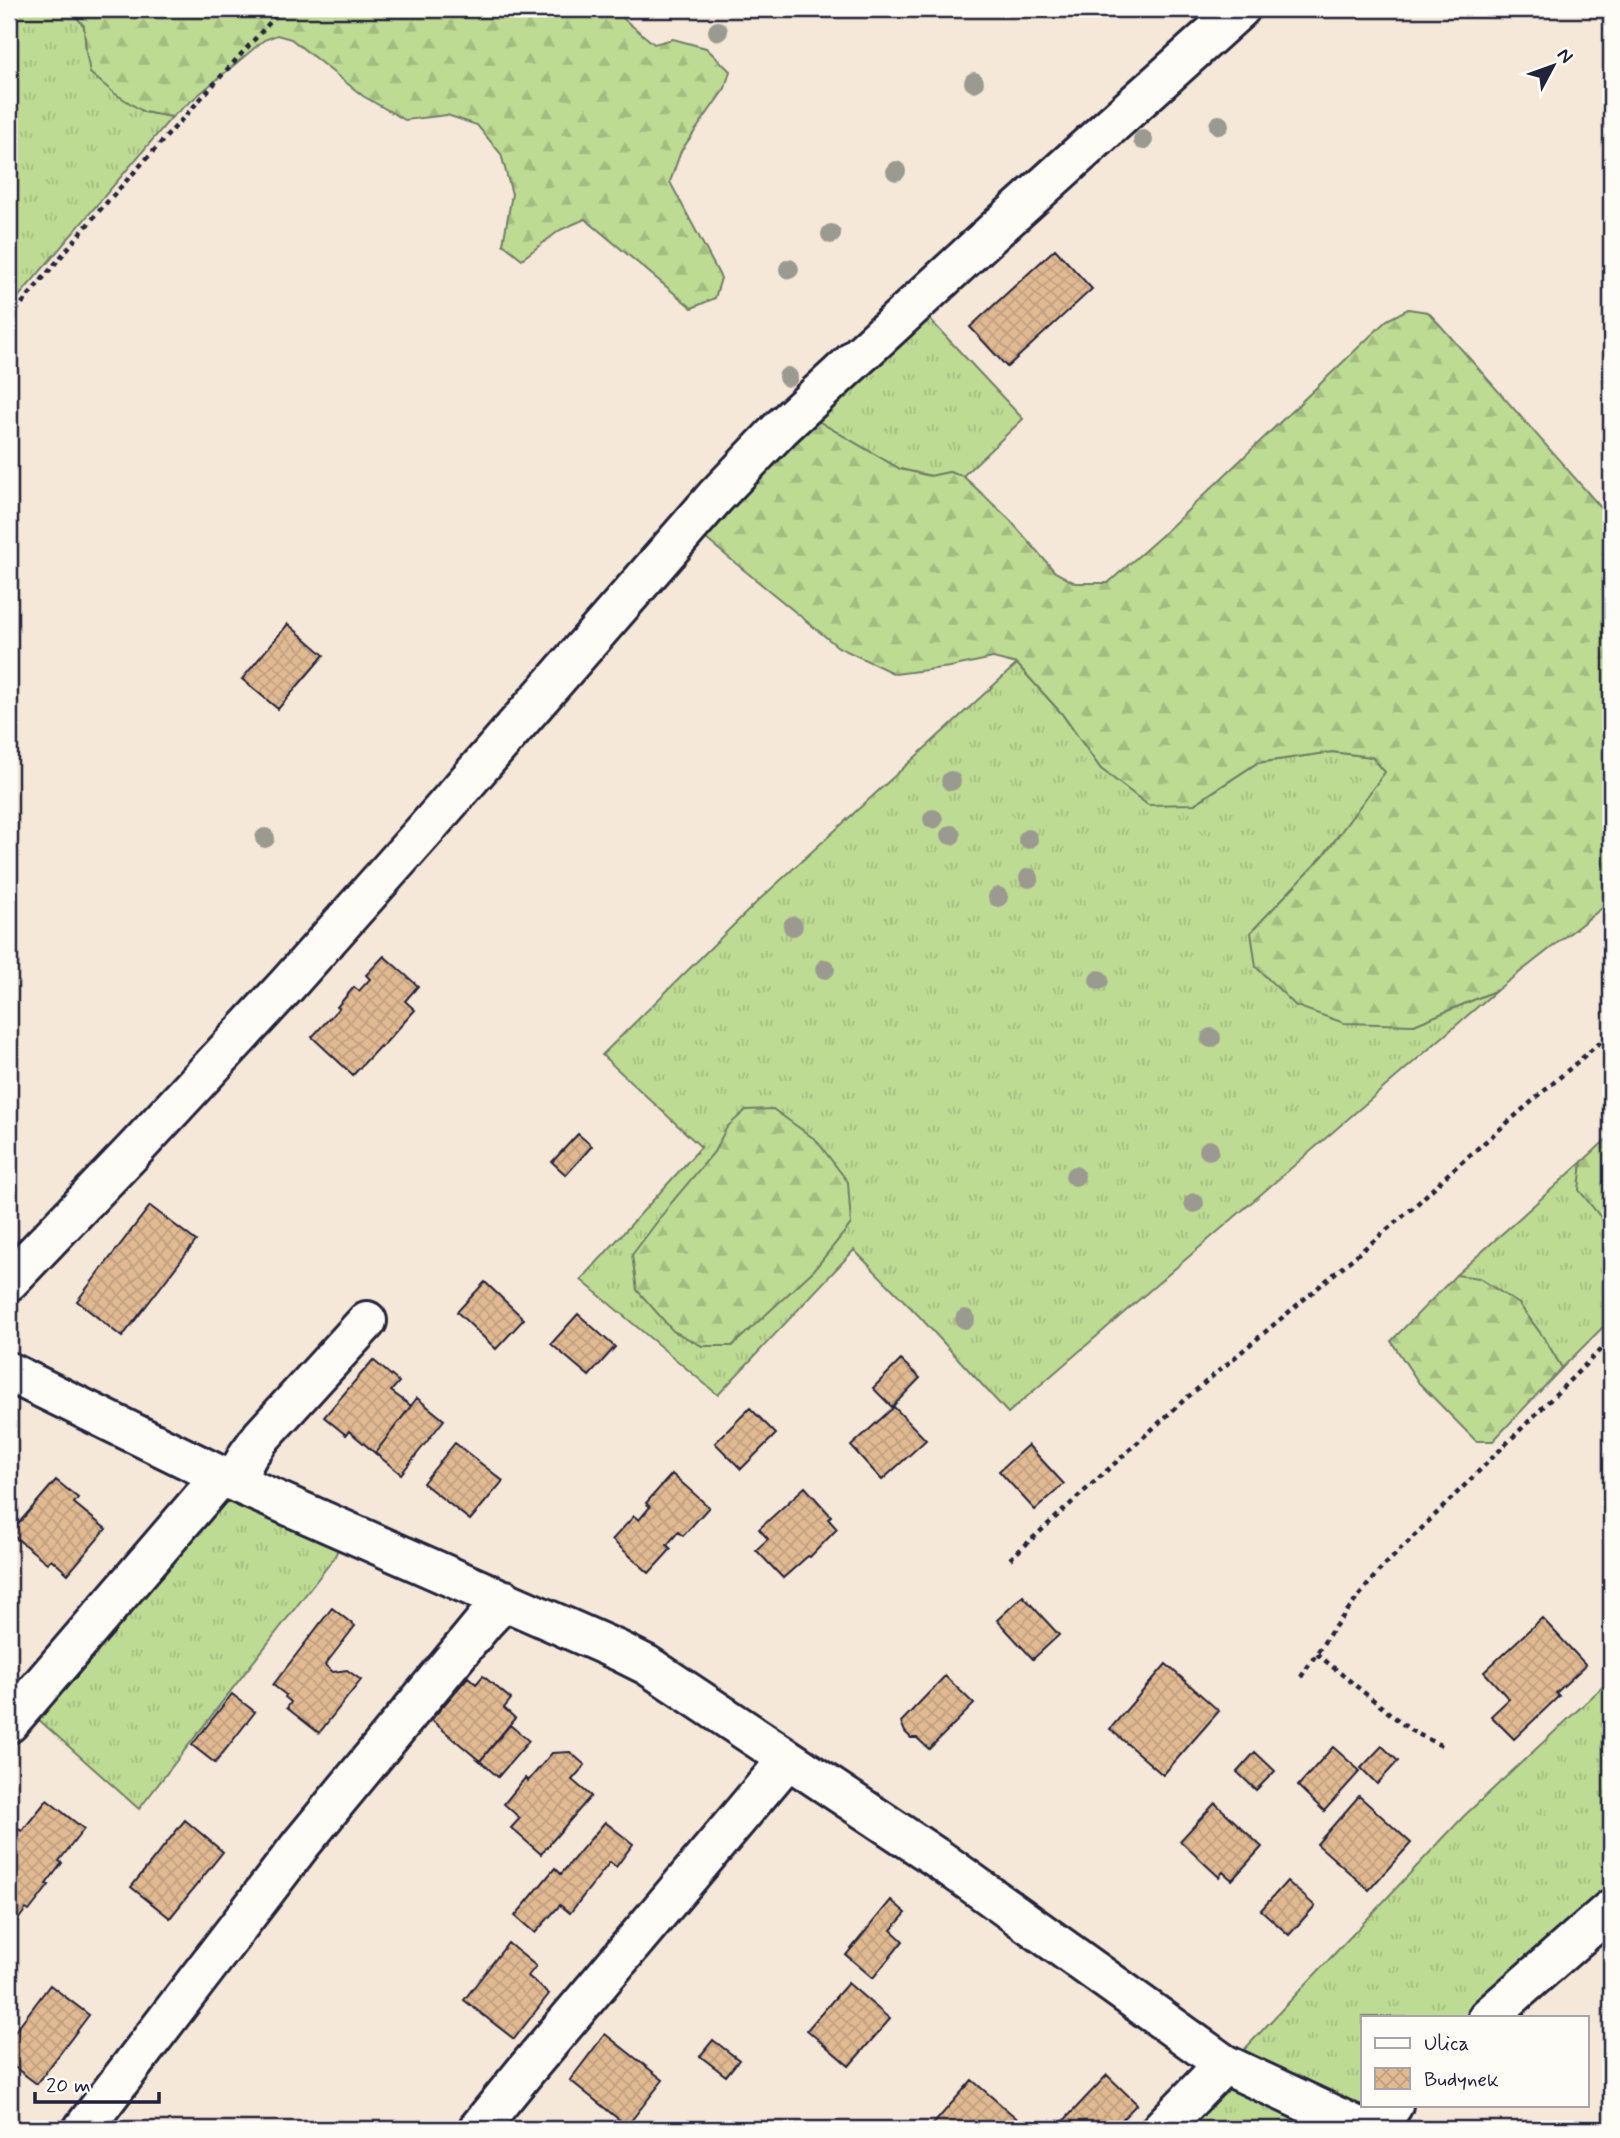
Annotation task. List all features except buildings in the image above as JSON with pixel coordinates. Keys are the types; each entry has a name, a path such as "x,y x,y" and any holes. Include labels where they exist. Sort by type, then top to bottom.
{"street":[{"path":"9,1281 288,984 715,497 781,428 1240,9"},
{"path":"9,1723 367,1321"},
{"path":"9,1372 228,1479 647,1665 951,1867 1224,2064 1363,2129"},
{"path":"83,2129 302,1843 505,1600"},
{"path":"478,2129 788,1759"},
{"path":"1489,2016 1611,1909"},
{"path":"1161,2129 1224,2064"},
{"path":"1377,2129 1392,2106"}],"path":[{"path":"9,319 99,211 282,9"},
{"path":"1010,1559 1182,1401 1415,1206 1448,1174 1611,1033"},
{"path":"1301,1677 1377,1573 1611,1339"},
{"path":"1317,1654 1410,1730 1442,1746"}],"green space":[{"path":"9,9 70,9 84,26 91,73 144,112 172,117 9,308"},
{"path":"70,9 615,9 654,44 673,39 706,48 730,71 725,88 681,151 670,182 721,278 715,298 692,308 585,219 560,230 522,259 503,244 512,194 501,154 477,125 447,115 405,120 363,96 291,39 277,35 264,40 172,117 144,112 114,93 90,73 84,26"},
{"path":"920,309 1023,419 963,476 949,472 931,476 900,469 811,417"},
{"path":"1408,309 1428,312 1611,519 1611,901 1497,990 1414,1025 1344,1023 1296,1006 1256,967 1251,932 1323,856 1385,772 1372,757 1332,752 1257,763 1194,804 1148,805 1101,769 1062,714 1017,664 993,658 895,674 838,647 695,530 811,417 900,469 930,476 949,472 963,476 1010,520 1055,572 1075,583 1108,583 1160,537 1387,320"},
{"path":"1017,664 1062,714 1101,769 1195,804 1257,763 1332,752 1372,757 1386,772 1323,856 1251,932 1414,1025 1497,990 1008,1413 854,1250 718,1395 581,1280 701,1147 602,1055 759,900"},
{"path":"773,1109 816,1140 848,1182 851,1224 814,1270 732,1346 702,1346 673,1331 637,1290 632,1255 714,1152 727,1127 746,1110"},
{"path":"1611,1135 1611,1228 1579,1190 1582,1162"},
{"path":"1582,1162 1580,1190 1611,1228 1611,1319 1562,1368 1519,1304 1456,1275"},
{"path":"1456,1275 1479,1278 1519,1304 1562,1368 1493,1441 1476,1441 1419,1383 1391,1341"},
{"path":"225,1494 341,1543 334,1558 139,1809 29,1711"},
{"path":"1611,1679 1611,1901 1479,2016 1361,2016 1361,2106 1370,2106 1356,2111 1241,2053 1464,1816"},
{"path":"1227,2082 1331,2129 1173,2129"}]}
